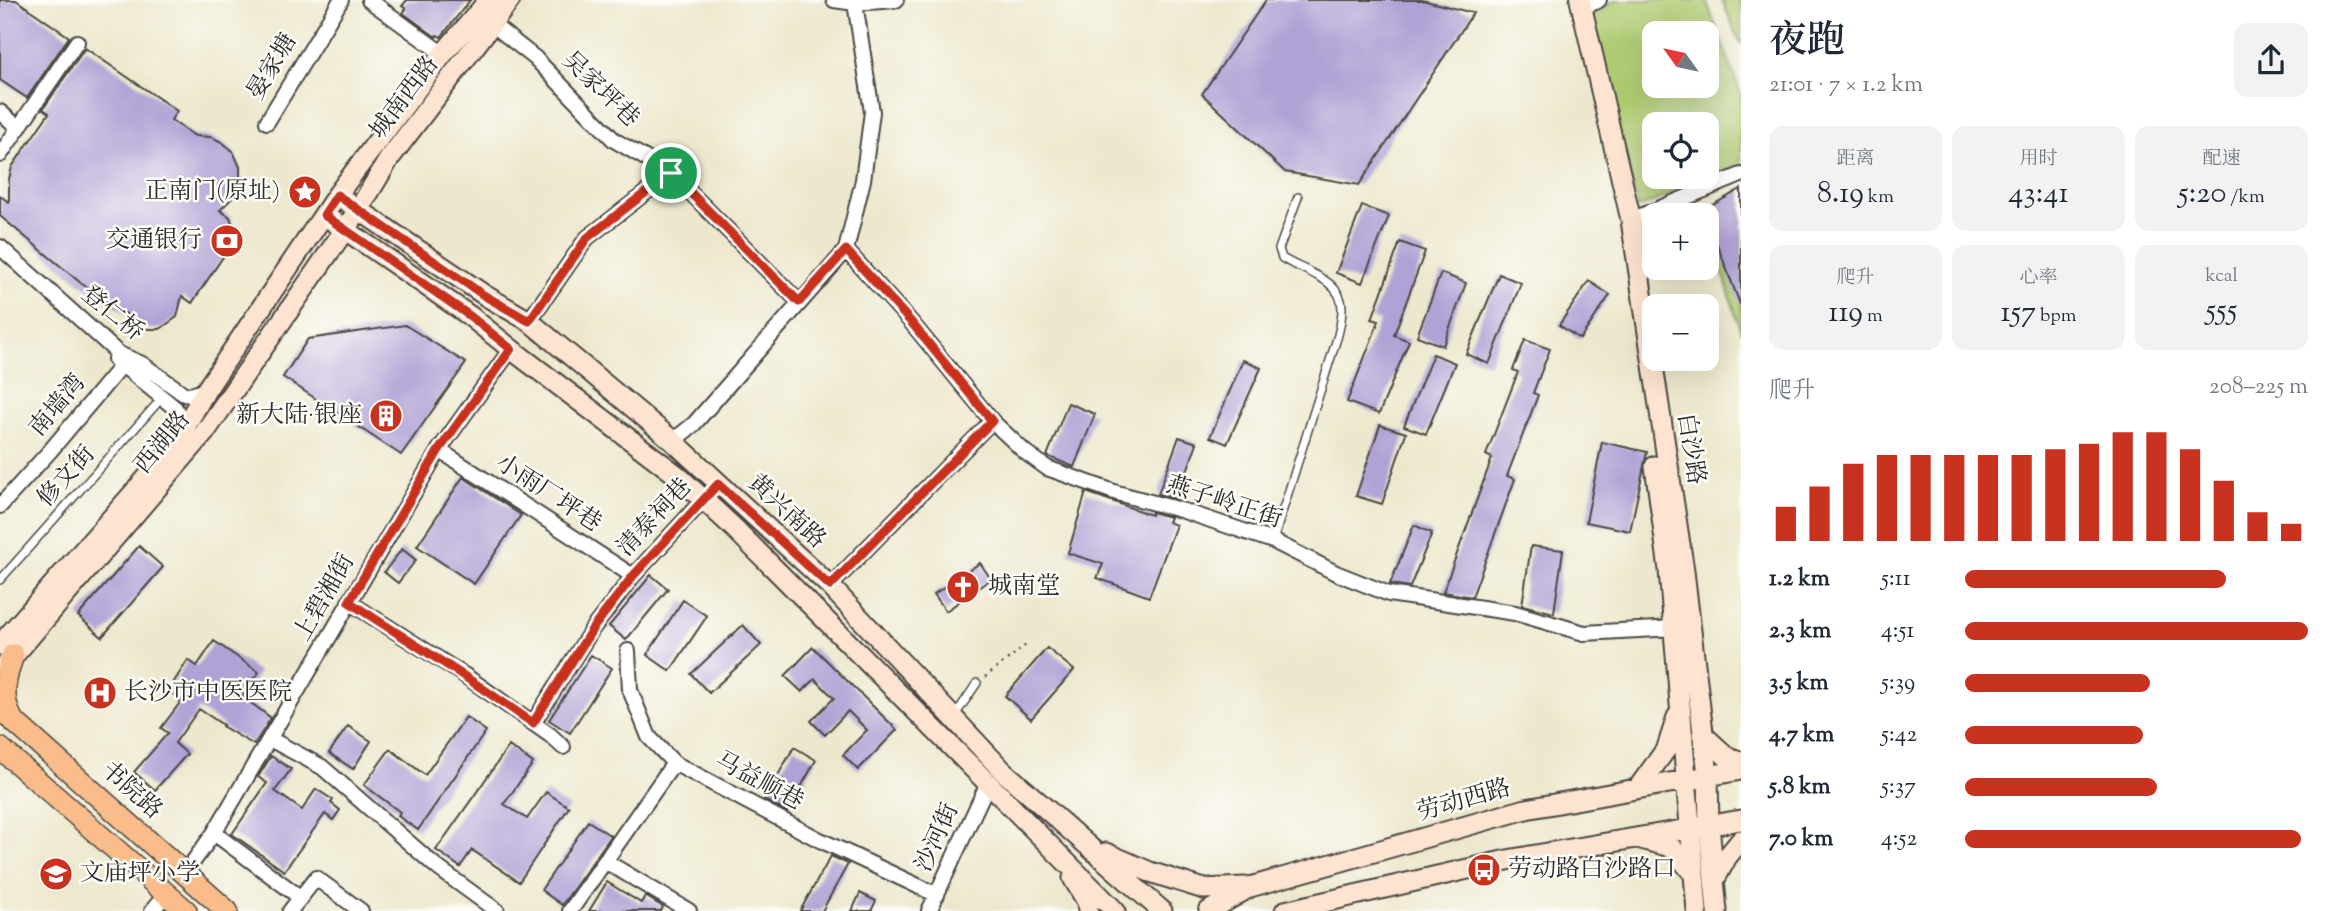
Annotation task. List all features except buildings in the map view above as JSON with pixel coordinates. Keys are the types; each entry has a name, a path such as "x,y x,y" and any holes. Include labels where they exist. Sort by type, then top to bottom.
{"main road":[{"name":"城南西路","path":"324,215 443,54 489,0"},
{"name":"城南西路","path":"345,230 388,159 510,0"},
{"name":"白沙路","path":"1582,2 1631,220 1684,571 1708,775 1709,825 1717,911"},
{"name":"白沙路","path":"1582,2 1620,222 1670,570 1689,828 1698,911"},
{"path":"388,159 379,181 377,198 383,217 397,236"},
{"name":"黄兴南路","path":"337,195 485,296 529,321 673,442 830,586 1003,771 1162,911"},
{"name":"黄兴南路","path":"324,215 470,316 678,476 1115,911"},
{"name":"西湖路","path":"4,657 166,457 206,390 324,215"},
{"name":"西湖路","path":"4,657 197,442 345,230"},
{"path":"313,276 344,253 362,250 382,254"},
{"path":"4,657 3,694 7,711 16,724"},
{"name":"书院路","path":"0,709 228,911"},
{"path":"1638,788 1667,748 1680,709"},
{"path":"1702,734 1726,756 1741,762"},
{"path":"0,748 186,911"},
{"path":"0,770 15,774 53,794"},
{"name":"劳动西路","path":"1209,911 1250,887 1526,809 1741,770"},
{"path":"1285,911 1507,860 1741,820"},
{"path":"1077,837 1119,860 1204,889 1250,887"},
{"path":"1637,838 1671,847 1694,874"},
{"path":"1714,881 1727,857 1741,840"},
{"path":"1056,850 1087,902 1088,911"}],"street":[{"name":"晏家塘","path":"267,122 341,0"},
{"path":"369,0 443,54"},
{"path":"834,0 855,3 896,0"},
{"path":"673,442 694,424 846,250 863,180 872,112 855,3"},
{"name":"吴家坪巷","path":"492,24 535,58 614,140 671,173 799,302"},
{"path":"0,155 78,43"},
{"path":"0,112 19,128"},
{"path":"529,321 587,238 671,173"},
{"path":"1631,220 1741,175"},
{"name":"登仁桥","path":"0,247 119,354 142,364 184,394 191,395 206,390"},
{"name":"燕子岭正街","path":"846,250 911,322 992,421 1025,452 1048,468 1117,493 1184,511 1273,541 1336,573 1389,594 1515,613 1584,633 1675,628"},
{"name":"登仁桥","path":"0,255 122,365 180,413 186,426"},
{"name":"上碧湘街","path":"184,873 214,834 439,450 511,349"},
{"name":"南墙湾","path":"0,506 122,365"},
{"path":"830,586 992,421"},
{"name":"小雨厂坪巷","path":"439,450 633,576"},
{"name":"清泰祠巷","path":"533,723 593,628 633,576 718,484"},
{"path":"349,602 464,676 563,747"},
{"name":"马益顺巷","path":"628,651 629,690 649,737 674,763 818,839 937,895"},
{"path":"270,739 322,767 438,869 497,911"},
{"path":"570,911 674,763"},
{"name":"沙河街","path":"929,911 988,783"},
{"path":"214,834 301,898"},
{"path":"605,862 690,911"},
{"path":"290,911 316,878 361,911"},
{"path":"152,911 166,894"}],"lane":[{"path":"1273,541 1338,335 1342,306 1336,289 1318,276 1282,258 1279,249 1298,197"},
{"name":"修文街","path":"0,580 162,398"},
{"path":"954,718 977,683"}],"path":[{"path":"977,683 1026,645"}],"green space":[{"path":"1616,0 1706,0 1714,21 1642,21 1642,98 1719,98 1719,35 1741,94 1741,165 1719,174 1719,112 1642,112 1642,189 1684,189 1650,203 1642,203 1638,208 1590,16"},
{"path":"1722,0 1741,0 1741,45"},
{"path":"1741,194 1741,332 1719,259 1719,204"}],"place":[{"name":"正南门(原址)","path":"305,192"},
{"name":"交通银行","path":"227,241"},
{"name":"新大陆·银座","path":"386,416"},
{"name":"城南堂","path":"963,587"},
{"name":"长沙市中医医院","path":"100,693"},
{"name":"劳动路白沙路口","path":"1484,870"},
{"name":"文庙坪小学","path":"56,874"}],"route":[{"path":"671,173 799,302 846,250 911,322 992,421 830,586 718,484 633,576 593,628 533,723 349,602 439,450 511,349 470,316 324,215 337,195 485,296 529,321 587,238 671,173"}]}
